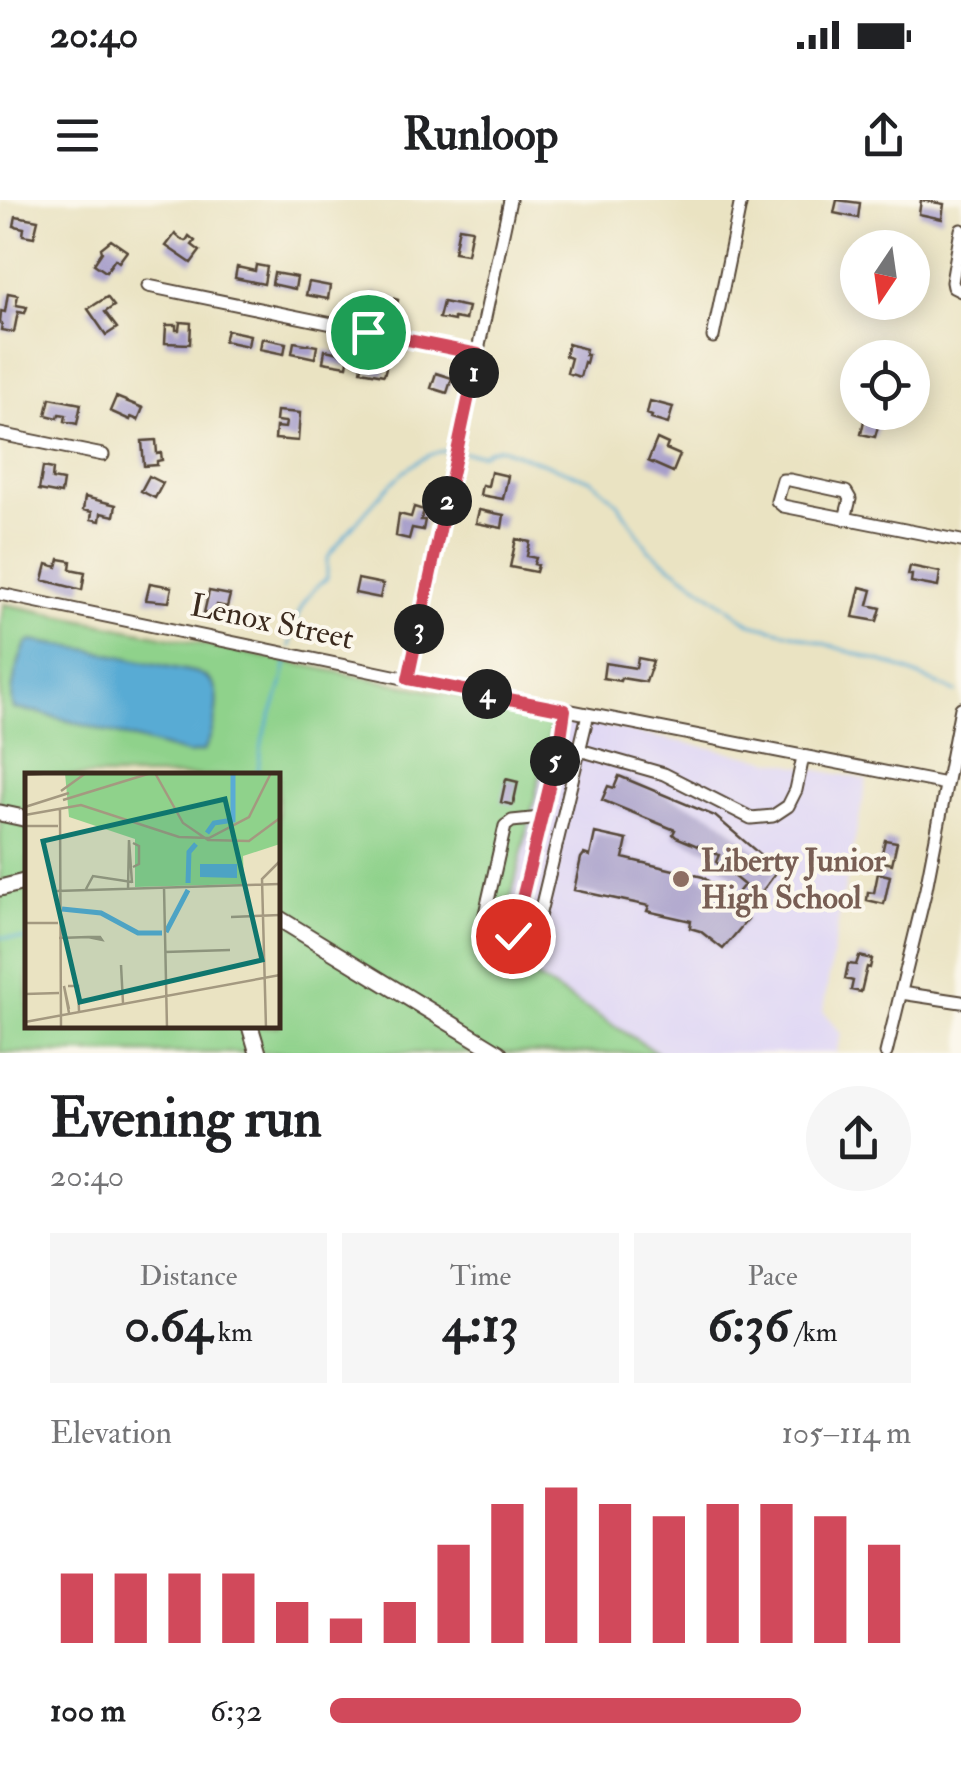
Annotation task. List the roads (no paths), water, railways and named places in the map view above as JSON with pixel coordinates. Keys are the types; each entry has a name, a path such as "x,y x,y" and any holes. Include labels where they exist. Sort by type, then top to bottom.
{"highway":[{"path":"0,813 25,818"},
{"path":"0,888 25,882"},
{"path":"280,919 499,1053"},
{"path":"251,1028 258,1053"}],"street":[{"path":"408,679 510,200"},
{"path":"712,338 741,200"},
{"path":"961,230 952,282 961,291"},
{"path":"148,286 478,354"},
{"path":"0,434 103,455"},
{"path":"845,519 850,499 846,492 790,480 780,484 777,501 783,506 845,519 961,541"},
{"name":"Lenox Street","path":"0,594 946,784"},
{"path":"886,1053 926,889 961,708"},
{"path":"565,710 510,947 529,958 588,714"},
{"path":"561,738 579,751 664,774 751,818 773,816 788,806 803,757"},
{"path":"513,936 497,934 485,914 505,826 512,821 541,818"},
{"path":"524,892 544,896"},
{"path":"901,993 961,1002"}],"water":[{"path":"31,641 91,650 206,677 217,698 213,727 204,751 189,754 14,709 15,677 26,644"}],"waterway":[{"path":"464,453 482,454 500,448 591,480 617,502 649,550 751,624 895,666 956,692"},
{"path":"290,647 301,608 327,578 330,554 401,474 435,453 450,451"},
{"path":"257,773 263,737 287,661"},
{"path":"0,937 25,940"}],"place":[{"name":"Liberty Junior High School","path":"681,879"}]}
